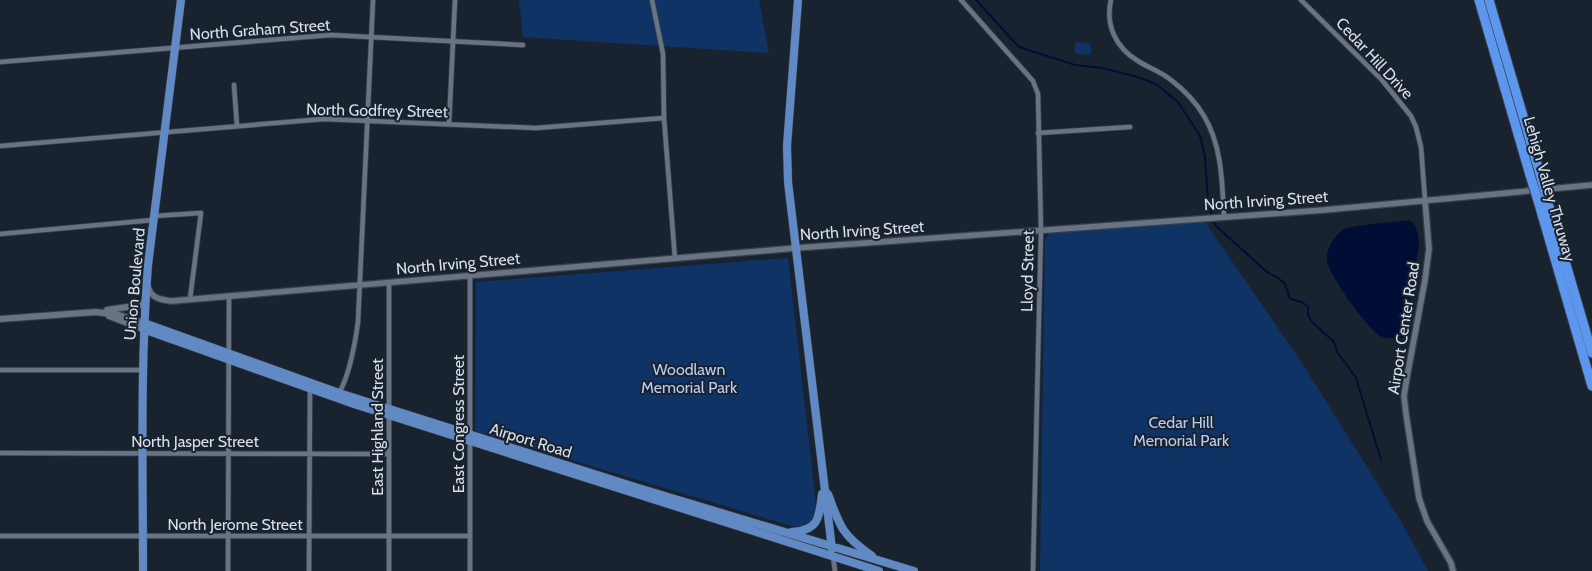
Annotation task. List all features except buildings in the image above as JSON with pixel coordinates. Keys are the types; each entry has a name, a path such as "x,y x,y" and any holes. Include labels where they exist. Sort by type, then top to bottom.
{"highway":[{"name":"Lehigh Valley Thruway","path":"1479,0 1535,175"},
{"name":"Lehigh Valley Thruway","path":"1489,0 1592,386"},
{"name":"Lehigh Valley Thruway","path":"1543,204 1592,353"}],"main road":[{"name":"Union Boulevard","path":"143,571 142,370 145,300 181,0"},
{"path":"798,0 787,146 788,182 833,556"},
{"path":"0,319 96,312 140,305 145,300"},
{"path":"96,312 144,326"},
{"name":"Airport Road","path":"144,326 310,386 879,571"},
{"name":"Airport Road","path":"310,386 339,393 389,412"},
{"name":"Airport Road","path":"470,438 914,571"},
{"path":"788,532 808,529 816,522 819,515 824,482"},
{"path":"824,482 838,522 848,537 878,560"}],"street":[{"path":"339,393 343,387 356,337 373,0"},
{"path":"449,124 455,0"},
{"path":"652,0 663,54 664,118 675,259"},
{"name":"Lloyd Street","path":"962,0 1033,81 1038,94 1041,230 1034,571"},
{"path":"1110,0 1110,25 1121,48 1137,61 1170,79 1191,98 1211,129 1218,153 1224,216"},
{"name":"Cedar Hill Drive","path":"1301,0 1382,80 1411,116 1419,135 1425,200"},
{"name":"North Graham Street","path":"0,62 331,35 523,45"},
{"path":"234,85 237,126"},
{"name":"North Godfrey Street","path":"0,146 324,119 536,128 664,118"},
{"path":"1038,133 1130,127"},
{"name":"North Irving Street","path":"147,280 149,290 156,298 172,301 796,248 1324,210 1592,185"},
{"name":"Airport Center Road","path":"1425,200 1429,249 1404,396 1419,498 1427,521 1453,571"},
{"path":"0,234 201,213 190,299"},
{"name":"East Congress Street","path":"470,276 470,571"},
{"name":"East Highland Street","path":"389,283 389,571"},
{"path":"228,571 229,296"},
{"path":"0,370 142,370"},
{"path":"309,571 310,386"},
{"name":"North Jasper Street","path":"0,453 389,454"},
{"name":"North Jerome Street","path":"0,536 470,536"},
{"path":"833,556 835,571"}],"green space":[{"path":"519,0 759,0 769,53 523,37"},
{"path":"1075,42 1091,44 1091,55 1075,53"},
{"name":"Cedar Hill Memorial Park","path":"1205,222 1302,363 1402,523 1428,571 1040,571 1045,240 1050,233"},
{"name":"Woodlawn Memorial Park","path":"788,258 815,495 816,513 807,526 795,527 475,431 476,282"}],"shaded area":[{"path":"1409,220 1415,225 1419,246 1404,338 1385,338 1370,327 1343,292 1327,262 1327,253 1334,239 1344,229"}],"waterway":[{"path":"976,0 1019,47 1075,65 1102,68 1138,77 1156,84 1178,102 1200,136 1205,157 1208,202 1215,225 1267,272 1285,284 1290,299 1302,302 1308,307 1308,315 1312,322 1333,341 1338,353 1356,378 1381,460"}]}
